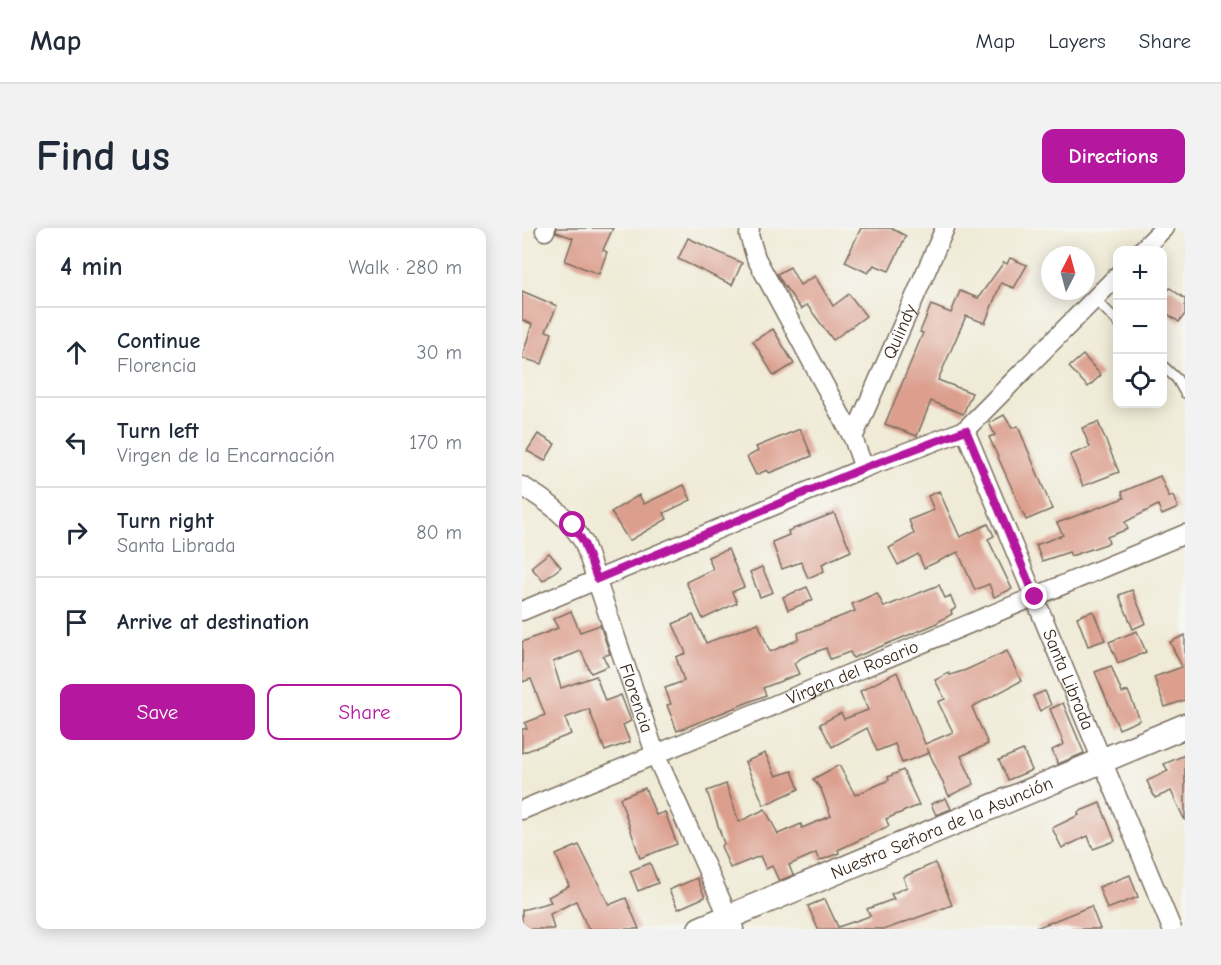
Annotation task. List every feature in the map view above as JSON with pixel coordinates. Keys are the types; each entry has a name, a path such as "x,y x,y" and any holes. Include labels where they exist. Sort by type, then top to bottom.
{"street":[{"path":"750,228 749,235 756,258 853,438 864,468"},
{"name":"Quiindy","path":"853,438 945,228"},
{"path":"1146,246 1164,228"},
{"path":"1095,297 1113,280"},
{"path":"522,611 864,468 966,430 1092,300"},
{"name":"Santa Librada","path":"966,430 1172,929"},
{"name":"Florencia","path":"522,486 554,506 573,525 584,543 656,756 731,923"},
{"name":"Virgen del Rosario","path":"522,810 1185,534"},
{"name":"Nuestra Señora de la Asunción","path":"700,929 731,923 1185,726"}],"lane":[{"path":"1095,299 1113,317"},
{"path":"1167,370 1177,379 1185,393"}],"building":[{"path":"557,228 613,228 603,250 607,252 599,274 565,261 573,238 556,232"},
{"path":"861,228 891,228 906,236 889,271 874,265 868,273 845,262"},
{"path":"688,238 742,263 732,285 678,259"},
{"path":"1010,258 1027,265 1014,288 1001,283 985,323 966,316 938,380 972,393 963,414 931,401 917,436 885,424 923,333 920,332 931,305 951,313 960,291 978,298 1004,262 1007,264"},
{"path":"790,267 800,285 815,276 833,306 849,294 866,316 833,340 807,305 801,309 777,274"},
{"path":"1170,288 1185,299 1185,314 1179,322 1167,314 1167,292"},
{"path":"522,291 557,306 546,331 552,333 542,364 522,358 532,324 522,320"},
{"path":"773,329 794,364 774,376 753,341"},
{"path":"1083,355 1101,375 1088,387 1069,367"},
{"path":"1004,415 1012,428 1018,426 1052,509 1026,520 989,437 995,435 989,423"},
{"path":"1098,422 1119,472 1083,486 1070,455 1090,447 1082,428"},
{"path":"800,429 812,456 769,473 767,470 756,475 747,457 758,451 756,447"},
{"path":"538,434 555,444 545,461 527,451"},
{"path":"1160,476 1169,497 1173,496 1178,508 1162,515 1158,505 1125,522 1128,529 1107,537 1109,543 1071,556 1069,552 1042,561 1036,545 1063,535 1057,523 1124,498 1122,492"},
{"path":"684,485 691,500 664,513 667,519 629,541 611,512 639,495 644,504"},
{"path":"939,491 960,537 988,524 994,536 988,539 1012,589 994,597 989,584 975,590 958,552 924,568 918,554 898,565 889,548 914,534 909,520 934,510 928,496"},
{"path":"834,513 851,551 822,564 824,571 808,578 801,562 782,569 772,542 789,535 788,531"},
{"path":"728,549 744,587 732,592 737,603 703,619 686,582 713,569 708,557"},
{"path":"549,553 561,567 543,581 531,567"},
{"path":"762,567 773,592 760,597 750,572"},
{"path":"939,585 945,598 950,596 956,608 951,611 952,614 933,625 853,658 850,652 830,659 826,648 803,657 794,663 799,674 763,688 766,695 677,731 667,705 671,704 665,688 684,681 676,657 686,653 673,624 693,615 706,643 758,623 770,652 799,639 798,633 855,611 852,604 877,593 884,607"},
{"path":"807,587 813,600 788,610 783,597"},
{"path":"1132,590 1146,623 1133,629 1119,595"},
{"path":"571,611 580,632 600,625 610,654 603,656 608,666 591,673 581,651 553,662 561,688 596,676 605,701 621,695 631,721 623,725 630,742 605,751 589,709 565,718 571,734 522,753 522,729 527,729 525,723 545,715 531,679 522,682 522,642 558,628 553,619"},
{"path":"1093,611 1105,640 1088,646 1077,617"},
{"path":"1137,631 1146,652 1118,663 1109,642"},
{"path":"1185,635 1185,700 1165,707 1154,677 1182,667 1170,642"},
{"path":"1007,651 1021,681 972,707 988,744 961,756 974,784 949,796 927,748 929,753 902,763 895,744 877,751 867,728 832,747 820,724 841,713 844,719 868,710 860,691 897,672 925,744 953,732 938,702 945,699 935,680 949,673 950,675 966,670"},
{"path":"1111,666 1122,693 1128,691 1140,720 1119,729 1095,672"},
{"path":"1045,691 1051,705 1040,711 1033,696"},
{"path":"1063,703 1084,753 1058,764 1052,750 1064,744 1050,709"},
{"path":"1023,750 1032,770 1008,780 999,760"},
{"path":"765,753 776,776 792,771 799,789 764,805 745,762"},
{"path":"1185,755 1185,821 1171,791 1155,798 1147,781 1168,771 1164,764"},
{"path":"839,765 855,795 889,780 888,777 903,770 919,805 886,819 889,826 838,850 839,853 819,861 816,853 789,865 793,875 779,881 772,866 766,869 760,856 730,868 721,846 724,844 707,791 726,784 739,822 765,809 778,834 801,824 802,828 831,816 821,789 813,779"},
{"path":"645,788 656,815 665,812 677,844 640,858 620,798"},
{"path":"946,798 951,809 936,815 931,804"},
{"path":"1100,803 1115,841 1093,849 1088,836 1062,848 1052,828 1079,815 1078,812"},
{"path":"579,845 609,905 626,898 639,929 588,929 576,901 550,914 554,929 522,929 522,910 551,902 548,897 569,886 556,855"},
{"path":"650,863 658,883 638,891 630,871"},
{"path":"935,863 952,905 886,929 818,929 808,906 825,899 838,927 870,916 867,909 894,899 891,894 907,887 903,877"},
{"path":"1130,875 1138,897 1107,909 1099,887"},
{"path":"697,878 705,897 678,909 669,890"},
{"path":"1091,906 1100,929 1036,929 1036,928"}],"route":[{"path":"573,525 584,543 597,579 864,468 966,430 1035,597"}]}
